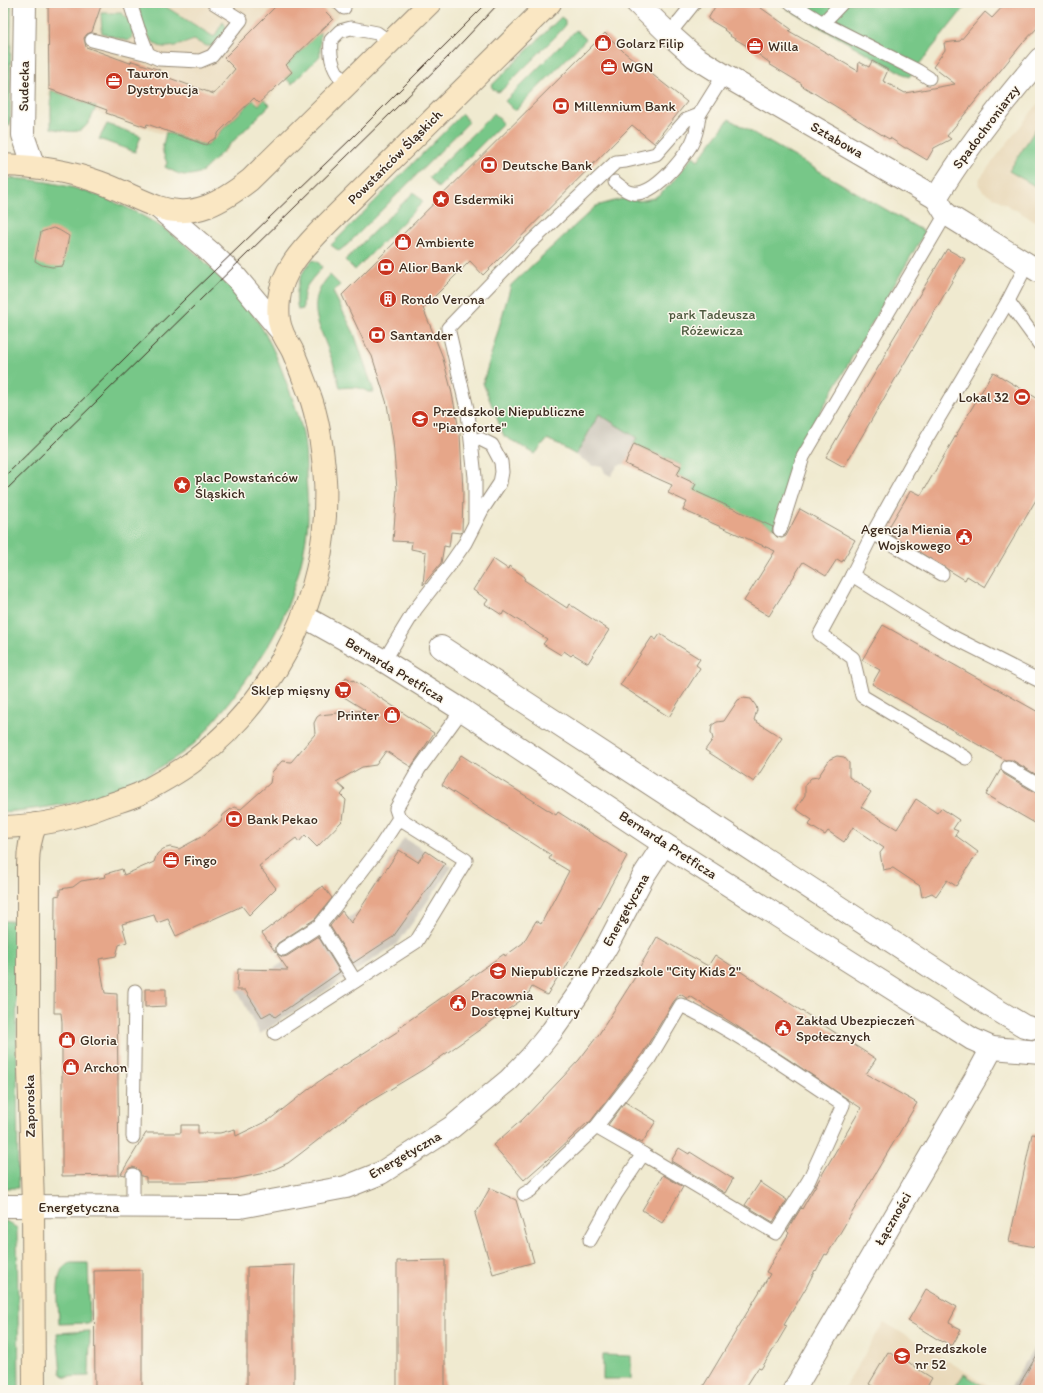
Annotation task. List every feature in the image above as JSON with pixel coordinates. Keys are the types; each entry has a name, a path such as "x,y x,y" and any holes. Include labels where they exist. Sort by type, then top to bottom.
{"main road":[{"path":"3,165 34,167 63,172 98,182 159,208 182,211 201,209 219,203 237,191 262,169 430,3"},
{"name":"Powstańców Śląskich","path":"281,331 279,302 281,287 286,272 293,261 322,229 550,3"},
{"path":"3,827 36,824 84,814 138,794 189,764 232,726 264,688 282,660 295,636 313,586 321,547 326,498 319,429 310,395 292,351 281,331"},
{"name":"Zaporoska","path":"34,1390 33,1206 28,1033 28,865 29,845 31,835 36,824"}],"street":[{"name":"Sudecka","path":"25,3 22,134 34,167"},
{"name":"Sztabowa","path":"637,3 695,57 941,206 1034,268"},
{"name":"Spadochroniarzy","path":"941,206 979,133 1040,59"},
{"path":"159,208 209,251 234,276 281,331"},
{"name":"Bernarda Pretficza","path":"303,616 384,661 462,710 664,844 972,1039 992,1048 1031,1051"},
{"path":"441,647 1024,1026 1036,1021"},
{"name":"Energetyczna","path":"3,1206 240,1207 346,1187 381,1172 452,1127 509,1080 531,1056 552,1031 581,990 608,944 644,875 664,844"},
{"path":"1031,1051 1036,1021"},
{"name":"Łączności","path":"794,1390 992,1048"}],"lane":[{"path":"130,3 148,54"},
{"path":"92,40 148,54 159,59 200,61 212,56 241,20 214,3"},
{"path":"669,34 694,3"},
{"path":"791,3 823,23 929,78"},
{"path":"823,23 842,3"},
{"path":"346,86 337,75 331,57 331,40 340,31 351,28 368,30 377,33 391,43"},
{"path":"615,182 628,192 634,193 650,190 659,184 691,144 697,129 699,115 724,75"},
{"path":"475,524 474,477 468,413 448,328 528,245 616,162 656,154 686,120 699,115"},
{"path":"780,530 804,457 941,206"},
{"path":"966,758 862,696 853,658 820,634 873,533 916,456 1008,301 1034,268"},
{"path":"1008,301 1040,345"},
{"path":"384,661 412,615 465,543 500,483 502,472 501,462 492,445 480,439"},
{"path":"873,533 942,574"},
{"path":"852,575 941,631 1040,681"},
{"path":"275,1033 416,942 466,860 399,818 396,809 419,769 462,710"},
{"path":"1008,767 1040,786"},
{"path":"283,949 320,925 378,850 399,818"},
{"path":"320,925 355,981"},
{"path":"133,1137 134,992"},
{"path":"524,1194 531,1190 596,1127 649,1059 681,1005 720,1024 843,1105 809,1180 776,1233 596,1127"},
{"path":"590,1240 616,1194 642,1154"},
{"path":"133,1175 133,1207"}],"shaded area":[{"path":"48,3 348,3 223,154 48,96"},
{"path":"1040,101 1040,224 983,191 978,184 980,178"},
{"path":"599,413 637,438 625,464 618,465 611,476 605,473 602,466 593,466 576,455"},
{"path":"404,838 452,867 398,943 260,1034 237,990 238,969 273,969 360,910"},
{"name":"Przedszkole nr 52","path":"884,1322 996,1390 843,1390"},
{"path":"1040,1338 1040,1390 1009,1390"}],"green space":[{"path":"3,3 11,3 10,125 3,126"},
{"path":"139,3 164,3 163,5 214,37 223,22 227,28 214,46 206,46 194,40 175,46 163,47 153,42 145,30 140,15"},
{"path":"777,3 968,3 909,77"},
{"path":"101,13 122,13 132,27 133,35 131,38 128,41 102,33"},
{"path":"561,17 565,20 565,26 557,35 502,90 498,92 494,90 491,86"},
{"path":"576,30 586,39 515,111 505,101"},
{"path":"320,31 320,56 292,84 285,78 292,72 286,66"},
{"path":"51,90 96,107 84,128 75,131 68,131 51,128"},
{"path":"264,99 270,105 202,172 191,175 183,175 165,167 167,163 162,150 166,132 206,146 253,100 259,105"},
{"path":"494,113 503,123 438,188 429,177"},
{"path":"462,114 469,122 348,244 339,251 331,245"},
{"name":"park Tadeusza Różewicza","path":"729,119 925,232 801,445 775,528 693,492 696,483 677,475 681,465 634,444 637,438 599,414 576,455 548,439 535,454 504,436 483,383 511,285 596,206 622,199 639,201 654,198 661,193 671,184 693,156 698,160"},
{"path":"1040,122 1040,189 1009,171"},
{"path":"107,124 141,136 135,152 99,139"},
{"name":"plac Powstańców Śląskich","path":"3,178 31,180 88,192 115,202 141,215 188,247 237,295 257,320 271,344 297,413 305,445 308,517 301,563 291,596 279,626 254,668 199,739 178,756 144,777 111,792 75,802 3,812"},
{"path":"414,192 423,202 355,270 345,260"},
{"path":"313,260 318,262 322,267 307,286 304,295 303,309 298,310 297,289 304,270"},
{"path":"330,275 340,285 333,292 354,333 374,392 368,392 355,387 340,388 334,365 321,331 316,312 318,294 322,285"},
{"path":"3,921 16,921 18,1188 3,1188"},
{"path":"3,1221 6,1221 17,1228 19,1390 3,1390"},
{"path":"69,1263 88,1263 90,1323 59,1324 58,1296 60,1274 62,1269"},
{"path":"90,1331 89,1376 65,1377 61,1373 57,1333"},
{"path":"603,1355 631,1356 631,1379 603,1379"},
{"path":"964,1374 989,1390 953,1390"}],"building":[{"name":"Tauron Dystrybucja","path":"48,3 102,3 92,32 87,34 84,38 86,47 130,63 132,61 160,70 158,74 214,94 235,69 224,58 279,3 317,3 333,19 286,65 292,72 259,103 254,98 219,132 216,138 206,145 147,124 146,127 106,113 107,110 49,89"},
{"path":"717,3 754,3 791,29 789,31 858,71 859,62 869,67 872,61 888,70 883,81 905,93 955,84 933,67 945,50 944,43 960,41 985,12 992,18 1006,3 1040,3 1040,25 1022,44 947,136 951,139 934,148 927,160 890,138 889,139 801,85 802,84 769,64 770,63 747,46 730,36 731,35 724,30 725,29 708,19"},
{"name":"Rondo Verona","path":"605,33 624,52 687,102 654,143 632,125 483,275 470,261 423,308 442,355 451,389 460,434 463,492 462,532 451,532 449,547 444,546 441,563 423,585 426,552 411,549 412,542 393,541 397,489 393,441 387,404 372,356 342,295"},
{"path":"53,228 69,236 63,266 52,267 42,265 35,261 41,232"},
{"path":"947,249 965,259 844,467 826,457 886,354 885,352"},
{"path":"993,372 1040,400 1040,493 985,587 967,576 965,580 886,532 911,490 921,495"},
{"path":"634,444 681,466 677,475 696,484 693,490 773,527 772,532 777,537 782,538 786,536 800,509 855,540 842,562 837,559 826,576 803,562 769,616 744,601 775,551 683,510 687,502 668,493 672,485 625,464"},
{"path":"493,559 508,569 509,566 525,577 524,580 567,608 569,604 609,630 588,663 573,654 571,656 564,651 561,655 543,644 547,639 504,611 502,615 485,604 488,600 473,590"},
{"path":"883,625 1040,713 1040,777 1012,760 1005,760 872,684 880,670 862,660"},
{"path":"660,634 700,659 696,665 700,668 669,717 620,685 652,637 656,640"},
{"path":"346,677 353,680 434,733 411,767 386,751 376,765 362,767 336,782 345,790 341,795 346,800 343,820 317,847 305,835 299,842 296,838 259,866 276,888 249,915 242,906 176,936 168,919 157,923 154,915 122,924 127,942 119,945 116,956 99,959 105,993 117,994 119,1175 62,1176 62,1022 61,1013 54,1013 55,896 60,895 60,889 73,887 81,881 106,877 105,874 122,869 124,875 154,862 157,854 163,849 170,847 179,849 201,837 221,822 223,815 234,807 241,809 270,783 272,772 282,761 291,762 315,734 314,723 317,717 320,715 365,710 336,692"},
{"path":"743,698 751,699 756,706 757,710 754,720 782,738 754,782 705,750 713,739 711,732 712,725 717,722 724,721 738,700"},
{"path":"461,755 556,815 558,812 627,856 561,976 559,975 547,995 532,987 527,996 492,1021 424,1069 359,1108 288,1163 275,1169 260,1174 234,1179 187,1182 146,1182 146,1177 141,1176 140,1171 133,1167 129,1168 125,1175 121,1174 146,1133 181,1133 181,1125 198,1125 198,1133 220,1133 235,1129 236,1136 269,1120 318,1082 400,1030 398,1028 504,954 505,956 523,943 536,921 541,924 569,871 549,859 551,855 442,785"},
{"path":"837,756 844,757 849,763 849,777 871,792 861,807 897,829 916,799 937,813 941,808 959,820 953,829 958,831 955,835 978,852 956,886 947,880 936,896 932,893 922,897 920,886 893,868 883,870 880,853 884,848 853,827 844,842 828,831 825,835 809,825 812,820 796,809 805,795 805,785 811,778 818,777 830,759"},
{"path":"1001,769 1004,774 1040,794 1040,826 986,795"},
{"path":"399,850 418,862 426,851 445,864 393,937 353,963 330,926 342,911 351,923"},
{"path":"323,886 332,898 315,919 278,943 276,946 276,953 262,933"},
{"path":"318,936 340,972 275,1017 271,1012 262,1017 245,990 237,990 238,969 288,970 277,954 283,957 287,956"},
{"path":"657,937 708,966 715,955 876,1059 866,1074 917,1103 827,1255 825,1254 816,1271 815,1270 784,1325 787,1326 770,1355 761,1369 758,1368 744,1390 701,1390 770,1274 766,1272 789,1233 787,1231 801,1208 802,1209 861,1108 690,996 688,999 680,994 674,1001 642,1054 590,1122 587,1123 524,1180 493,1145 523,1119 579,1060 599,1034 639,971 638,970"},
{"path":"145,989 166,989 166,1006 145,1007"},
{"path":"625,1102 656,1121 642,1143 608,1125"},
{"path":"1032,1134 1040,1135 1040,1248 1009,1242"},
{"path":"679,1148 689,1154 690,1152 733,1179 725,1193 671,1161"},
{"path":"663,1175 683,1187 662,1223 642,1210"},
{"path":"760,1182 787,1200 773,1222 745,1205"},
{"path":"490,1188 516,1200 534,1262 493,1274 475,1214"},
{"path":"445,1260 445,1390 397,1390 397,1261"},
{"path":"295,1265 294,1390 247,1390 247,1267"},
{"path":"142,1270 142,1390 95,1390 94,1271"},
{"path":"926,1289 957,1307 949,1322 961,1330 952,1346 943,1341 942,1342 908,1321"},
{"path":"1040,1350 1040,1390 1016,1390"},
{"path":"888,1352 899,1358 901,1356 932,1378 925,1390 879,1390 869,1384"}],"tram line":[{"path":"3,478 186,298 352,138 487,3"},
{"path":"3,493 450,55 499,3"}],"place":[{"name":"Golarz Filip","path":"603,43"},
{"name":"Willa","path":"755,46"},
{"name":"WGN","path":"609,67"},
{"name":"Tauron Dystrybucja","path":"114,81"},
{"name":"Millennium Bank","path":"561,106"},
{"name":"Deutsche Bank","path":"489,165"},
{"name":"Esdermiki","path":"441,199"},
{"name":"Ambiente","path":"403,242"},
{"name":"Alior Bank","path":"386,267"},
{"name":"Rondo Verona","path":"388,299"},
{"name":"Santander","path":"377,335"},
{"name":"Lokal 32","path":"1022,397"},
{"name":"Przedszkole Niepubliczne \"Pianoforte\"","path":"420,419"},
{"name":"plac Powstańców Śląskich","path":"182,485"},
{"name":"Agencja Mienia Wojskowego","path":"964,537"},
{"name":"Sklep mięsny","path":"343,690"},
{"name":"Printer","path":"392,715"},
{"name":"Bank Pekao","path":"234,819"},
{"name":"Fingo","path":"171,860"},
{"name":"Niepubliczne Przedszkole \"City Kids 2\"","path":"498,971"},
{"name":"Pracownia Dostępnej Kultury","path":"458,1003"},
{"name":"Zakład Ubezpieczeń Społecznych","path":"783,1028"},
{"name":"Gloria","path":"67,1040"},
{"name":"Archon","path":"71,1067"},
{"name":"Przedszkole nr 52","path":"902,1356"}]}
